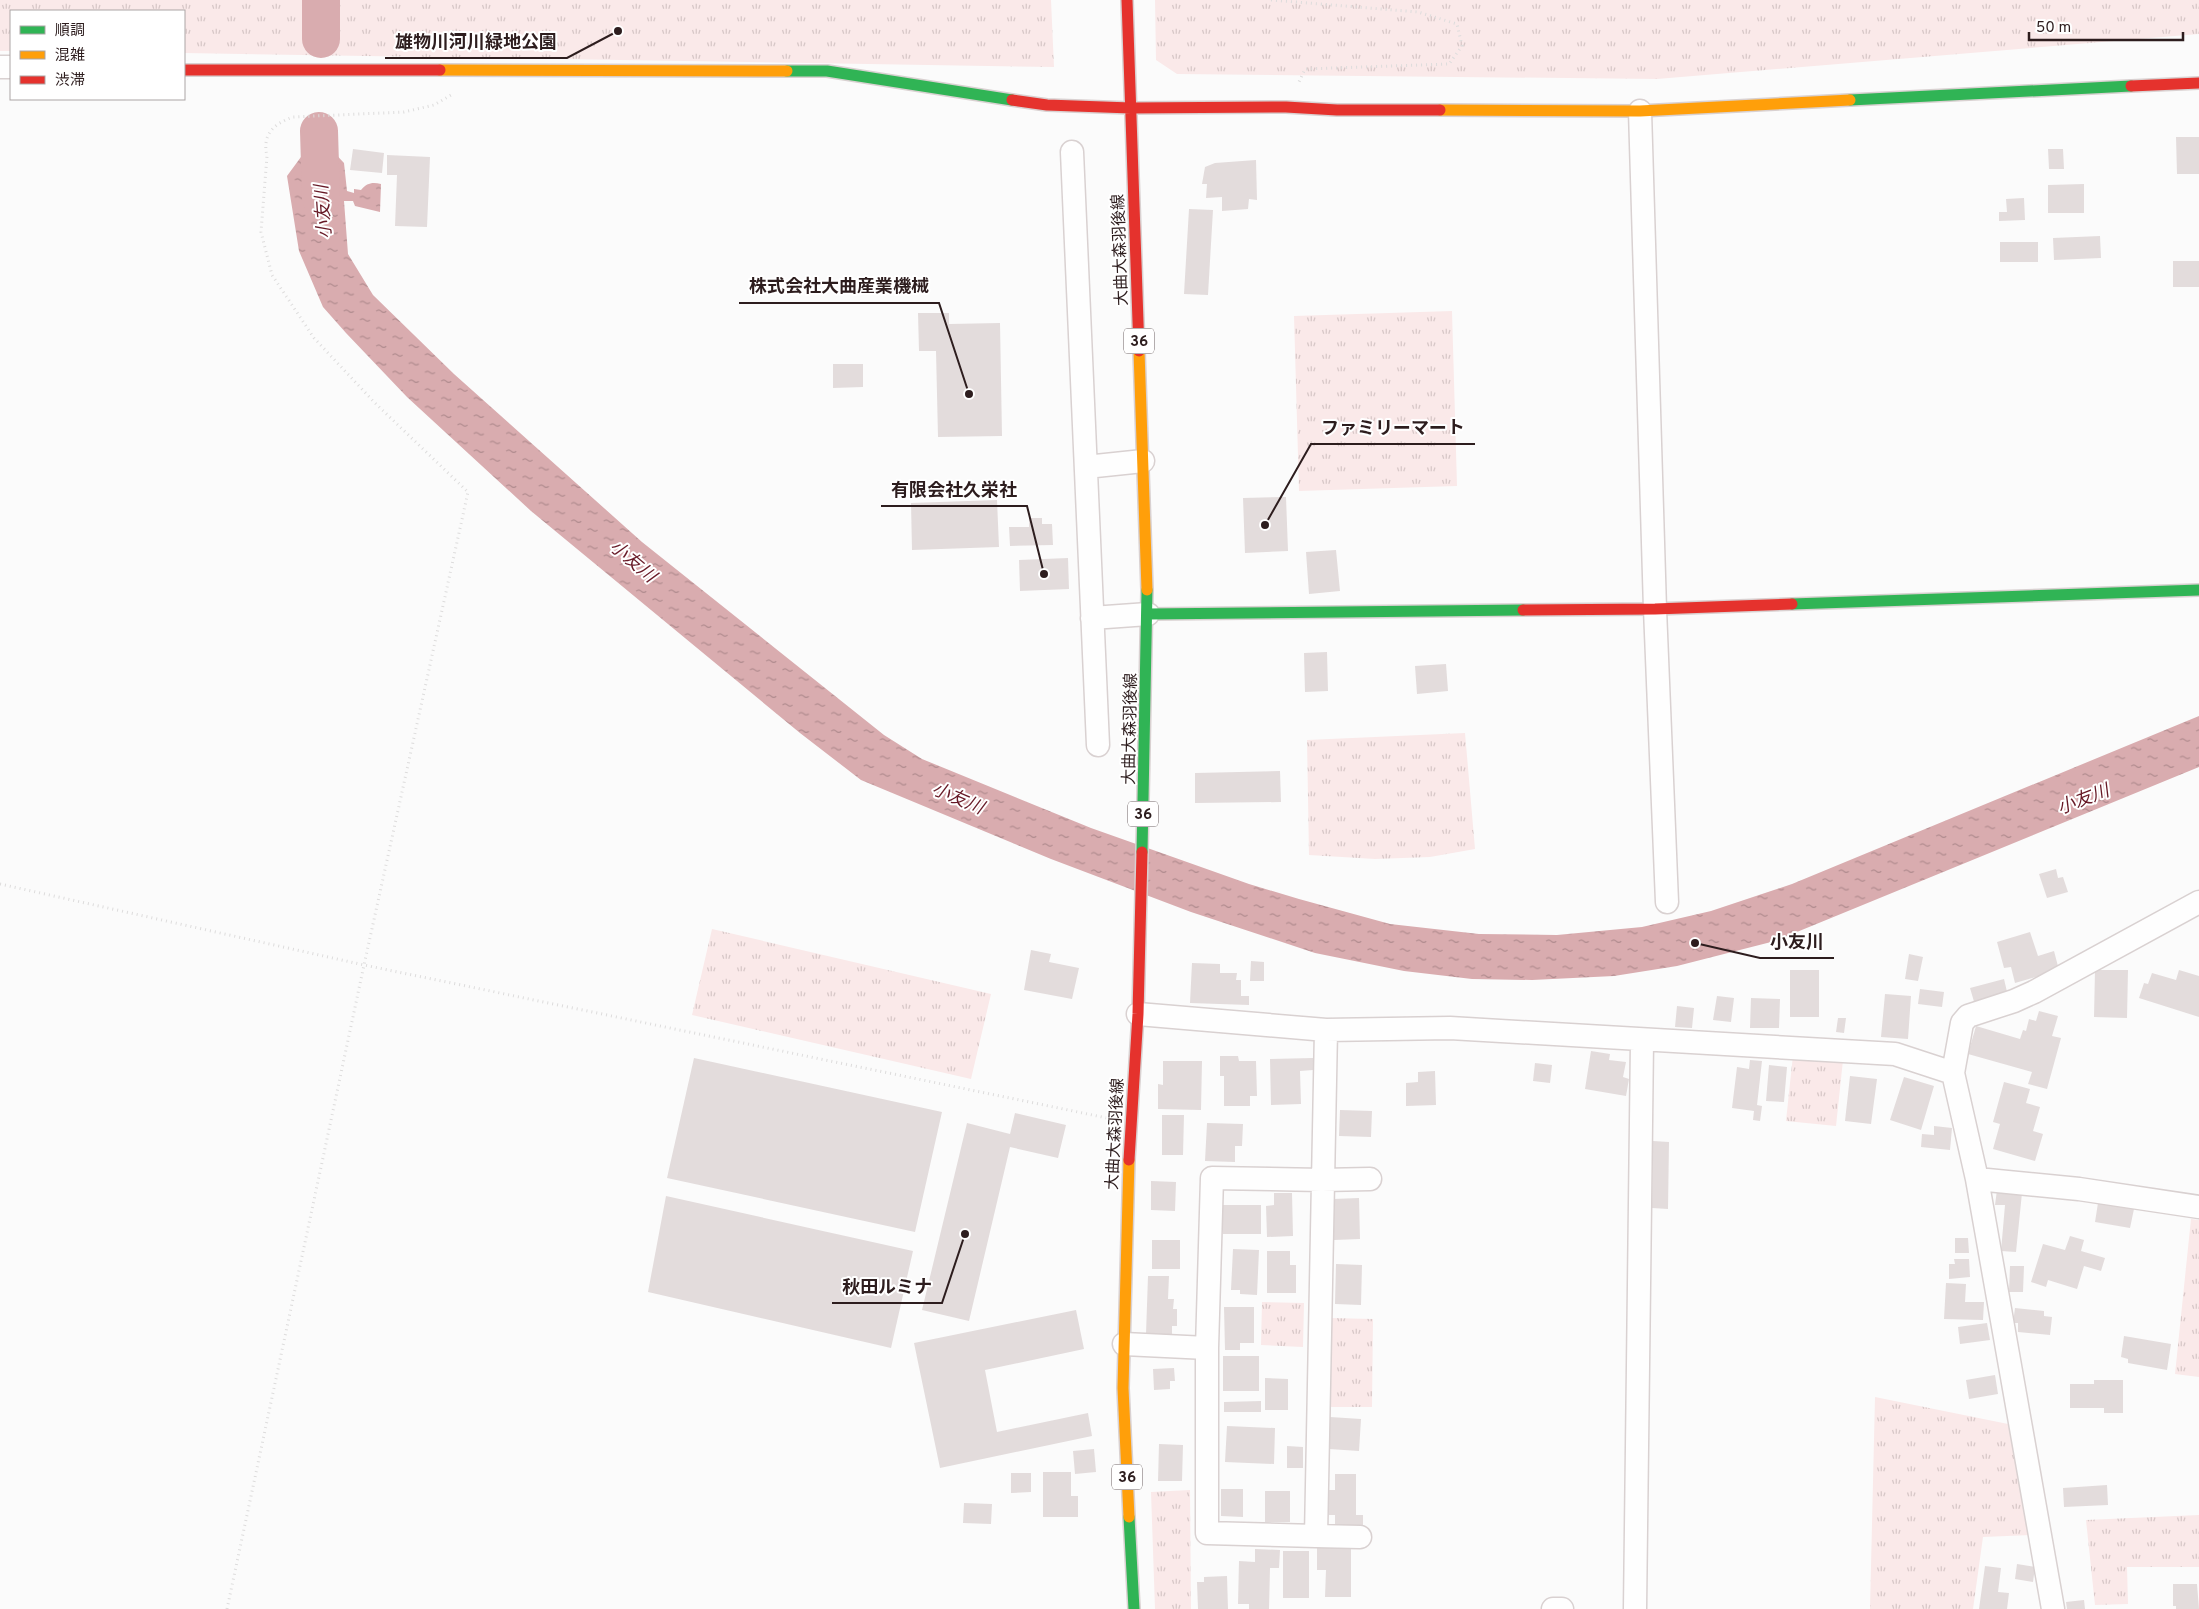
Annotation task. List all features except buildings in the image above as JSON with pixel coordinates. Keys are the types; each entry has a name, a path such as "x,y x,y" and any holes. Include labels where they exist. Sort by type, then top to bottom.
{"street":[{"name":"大曲大森羽後線","path":"1127,0 1148,614 1138,1014 1130,1123 1122,1388 1134,1609"},
{"path":"185,70 827,71 1047,105 1131,108 1286,107 1346,110 1640,111 2199,83"},
{"path":"1640,111 1655,609 1667,902"},
{"path":"1072,152 1098,745"},
{"path":"1086,467 1142,461"},
{"path":"1092,618 1148,614 1655,609 2199,590"},
{"path":"2053,1609 1977,1179 1953,1073 1962,1022 1968,1016 2014,1002 2034,992 2199,902"},
{"path":"1138,1014 1326,1030 1450,1028 1642,1041 1895,1054 1953,1073"},
{"path":"1316,1536 1326,1030"},
{"path":"1635,1609 1642,1041"},
{"path":"1360,1537 1206,1533 1207,1348 1212,1178 1370,1179"},
{"path":"1977,1179 2079,1189 2199,1207"},
{"path":"1124,1344 1207,1348"},
{"path":"1553,1609 1562,1609"}],"path":[{"path":"1271,0 1418,12 1457,24 1462,46 1449,64 1305,69 1286,107"},
{"path":"227,1609 364,965 468,492 374,403 314,338 272,275 261,232 267,156 265,147 269,133 278,122 293,117 404,112 434,105 452,95"},
{"path":"0,884 364,965 1130,1123"}],"green space":[{"path":"0,0 1051,0 1054,67 185,53 185,10 10,10 10,51 0,51"},
{"path":"1155,0 2199,0 2199,34 1657,79 1177,74 1156,60"},
{"path":"1452,311 1457,486 1299,491 1294,316"},
{"path":"1465,733 1475,849 1430,857 1375,859 1309,855 1307,740"},
{"path":"712,929 991,994 971,1079 692,1015"},
{"path":"1793,1055 1843,1060 1836,1126 1786,1121"},
{"path":"2191,1219 2199,1220 2199,1377 2175,1374"},
{"path":"1262,1302 1304,1303 1303,1347 1261,1345"},
{"path":"1330,1318 1373,1319 1372,1407 1328,1407"},
{"path":"1875,1397 2013,1425 2031,1535 1983,1537 1973,1609 1870,1609"},
{"path":"1190,1490 1191,1609 1155,1609 1151,1492"},
{"path":"2199,1515 2199,1567 2127,1567 2128,1604 2095,1605 2086,1520"}],"water":[{"path":"309,146 329,147 344,163 347,191 354,193 354,189 361,190 370,184 381,184 380,212 355,206 353,201 344,201 348,254 373,295 454,374 642,542 884,735 922,759 1091,828 1249,884 1390,924 1479,934 1557,935 1642,927 1711,911 1792,884 2199,716 2199,767 1775,941 1677,966 1614,976 1532,980 1472,979 1404,971 1315,953 1191,912 1051,859 861,780 800,733 531,511 407,397 323,307 299,251 287,176"}],"waterway":[{"name":"小友川","path":"321,0 321,39"},
{"name":"小友川","path":"319,131 321,198"}],"traffic: fast":[{"path":"787,71 827,71 1012,100"},
{"path":"1850,100 2131,86"},
{"path":"1142,852 1147,590"},
{"path":"1792,604 2199,590"},
{"path":"1148,614 1523,610"},
{"path":"1129,1517 1134,1609"}],"traffic: slow":[{"path":"440,70 787,71"},
{"path":"1440,110 1640,111 1850,100"},
{"path":"1139,351 1147,590"},
{"path":"1129,1160 1123,1388 1129,1517"}],"traffic: jam":[{"path":"1127,0 1139,351"},
{"path":"185,70 440,70"},
{"path":"2131,86 2199,83"},
{"path":"1012,100 1047,105 1131,108 1286,107 1337,110 1440,110"},
{"path":"1523,610 1655,609 1792,604"},
{"path":"1129,1160 1138,1014 1142,852"}],"place":[{"name":"雄物川河川緑地公園","path":"618,31"},
{"name":"株式会社大曲産業機械","path":"969,394"},
{"name":"ファミリーマート","path":"1265,525"},
{"name":"有限会社久栄社","path":"1044,574"},
{"name":"小友川","path":"1695,943"},
{"name":"秋田ルミナ","path":"965,1234"}]}
